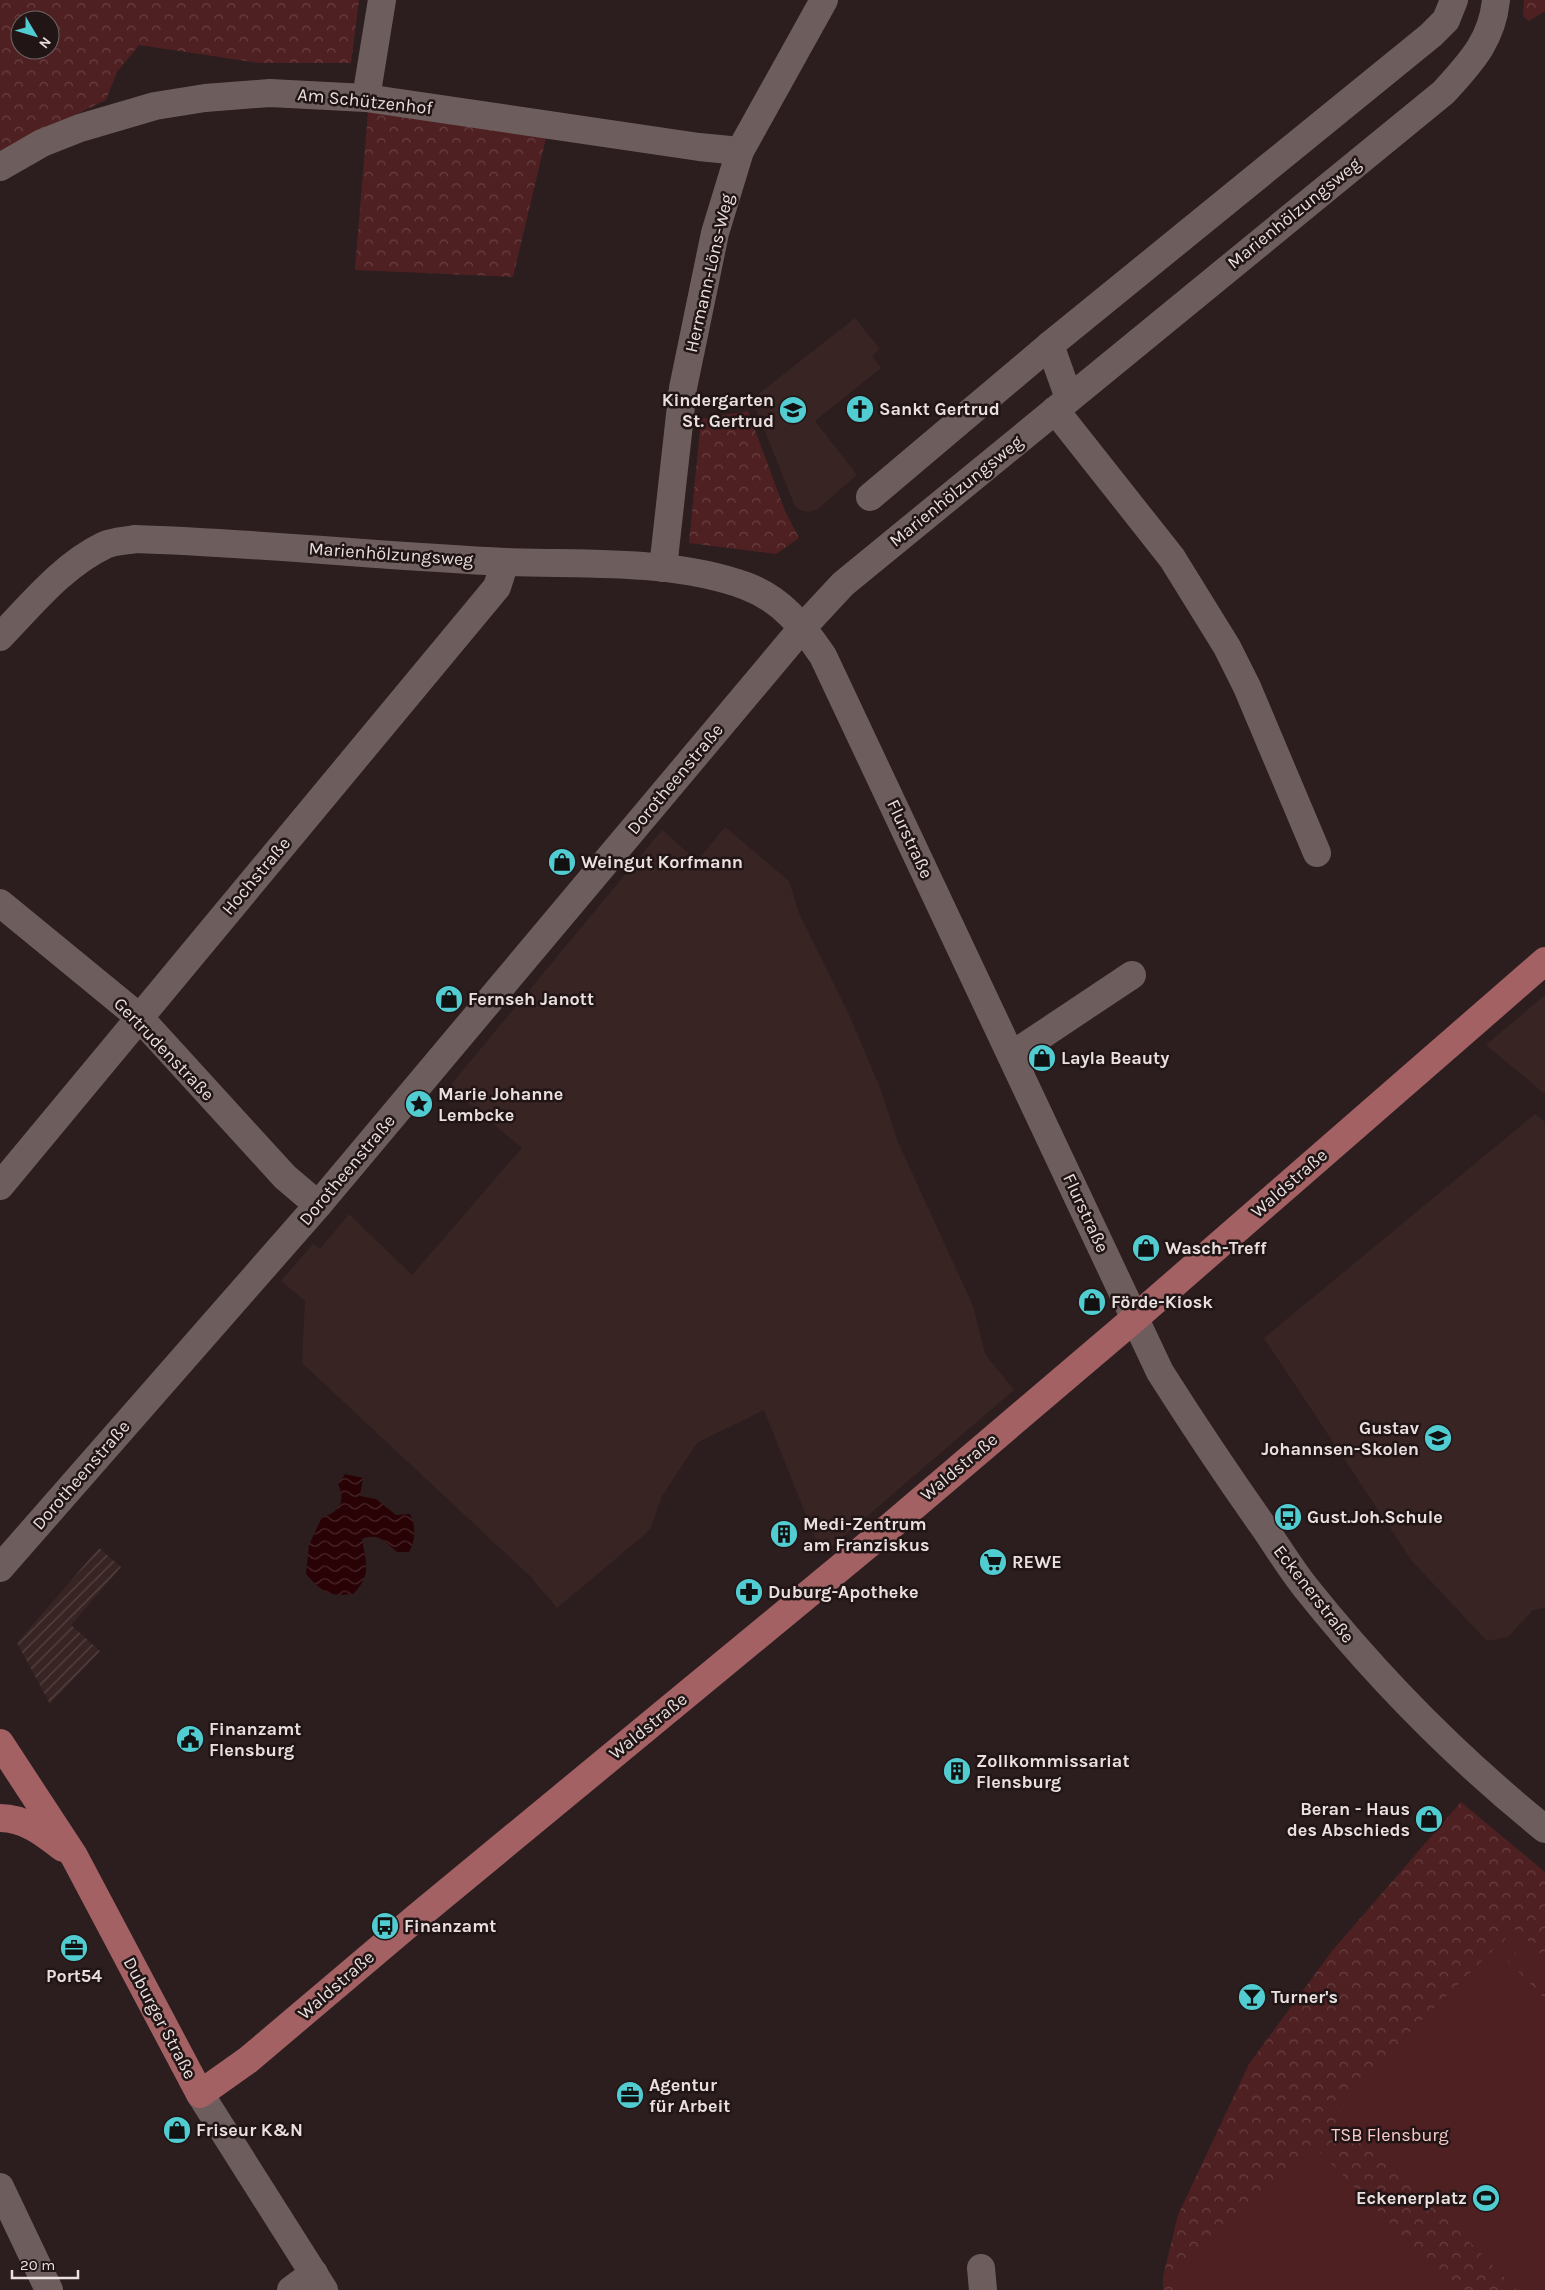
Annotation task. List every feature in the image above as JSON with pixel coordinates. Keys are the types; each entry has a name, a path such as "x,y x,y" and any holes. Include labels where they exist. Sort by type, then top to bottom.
{"main road":[{"name":"Waldstraße","path":"200,2094 248,2060 416,1917 846,1564 1134,1319 1545,961"},
{"name":"Duburger Straße","path":"0,1743 74,1856 200,2094"},
{"path":"0,1818 10,1818 39,1830 74,1856"}],"street":[{"path":"366,98 382,0"},
{"name":"Hermann-Löns-Weg","path":"663,568 683,388 715,233 740,151 824,0"},
{"name":"Marienhölzungsweg","path":"843,584 1444,92 1472,60 1487,38 1495,4 1454,2 1446,20 1431,35 1050,345 870,497"},
{"name":"Am Schützenhof","path":"0,167 42,143 80,128 155,106 205,98 270,93 366,98 699,147 740,151"},
{"path":"1050,345 1062,404 1172,558 1227,647 1247,687 1317,853"},
{"name":"Marienhölzungsweg","path":"0,637 52,583 80,559 107,544 135,539 505,562 663,568 716,576 748,587 776,602 803,627"},
{"name":"Hochstraße","path":"0,1186 497,587 505,562"},
{"name":"Dorotheenstraße","path":"0,1568 318,1205 803,627 843,584"},
{"name":"Flurstraße","path":"803,627 823,656 1113,1269 1134,1319"},
{"name":"Gertrudenstraße","path":"0,903 139,1017 285,1177 318,1205"},
{"path":"1012,1054 1132,975"},
{"name":"Eckenerstraße","path":"1134,1319 1165,1379 1226,1472 1305,1586 1361,1655 1435,1731 1494,1787 1545,1829"},
{"name":"Duburger Straße","path":"200,2094 319,2282"},
{"path":"0,2187 49,2290"},
{"path":"291,2290 319,2282"}],"shaded area":[{"name":"Kindergarten St. Gertrud","path":"855,318 880,349 872,356 881,368 815,421 857,475 818,509 808,512 800,510 794,504 752,399"},
{"path":"725,827 789,881 798,911 849,1015 881,1090 897,1140 973,1306 985,1354 1014,1390 822,1555 764,1410 697,1443 662,1496 650,1530 557,1608 531,1577 302,1363 305,1301 281,1281 313,1244 320,1249 349,1214 412,1275 522,1148 449,1087 662,830 697,861"},
{"path":"1545,995 1545,1094 1486,1045"},
{"name":"Gustav Johannsen-Skolen","path":"1535,1114 1545,1122 1545,1608 1533,1610 1508,1637 1487,1641 1412,1561 1264,1338"},
{"path":"99,1548 121,1567 71,1625 100,1651 50,1704 17,1643"}],"green space":[{"path":"0,0 359,0 351,63 260,63 139,45 117,72 106,100 0,151"},
{"path":"1524,0 1545,0 1545,11 1529,21 1523,16"},
{"path":"368,112 546,138 513,277 355,270"},
{"path":"748,411 785,511 799,538 776,554 689,543 701,419"},
{"name":"TSB Flensburg","path":"1461,1802 1545,1872 1545,2290 1163,2290 1163,2277 1178,2215 1249,2064 1332,1951"},
{"path":"1516,1929 1545,1958 1545,1983 1503,1941"},
{"name":"Eckenerplatz","path":"1495,1948 1545,1999 1545,2290 1517,2290 1335,2106"},
{"path":"1312,2144 1456,2290 1184,2290 1174,2280"}],"water":[{"path":"345,1474 363,1478 360,1496 376,1499 396,1515 410,1514 414,1533 409,1552 397,1552 377,1537 362,1539 366,1568 363,1581 353,1594 338,1595 322,1589 306,1574 309,1545 322,1517 333,1512 340,1505 341,1495 338,1484"}],"place":[{"name":"Sankt Gertrud","path":"860,409"},
{"name":"Kindergarten St. Gertrud","path":"793,410"},
{"name":"Weingut Korfmann","path":"562,862"},
{"name":"Fernseh Janott","path":"449,999"},
{"name":"Layla Beauty","path":"1042,1058"},
{"name":"Marie Johanne Lembcke","path":"419,1104"},
{"name":"Wasch-Treff","path":"1146,1248"},
{"name":"Förde-Kiosk","path":"1092,1302"},
{"name":"Gustav Johannsen-Skolen","path":"1438,1438"},
{"name":"Gust.Joh.Schule","path":"1288,1517"},
{"name":"Medi-Zentrum am Franziskus","path":"784,1534"},
{"name":"REWE","path":"993,1562"},
{"name":"Duburg-Apotheke","path":"749,1592"},
{"name":"Finanzamt Flensburg","path":"190,1739"},
{"name":"Zollkommissariat Flensburg","path":"957,1771"},
{"name":"Beran - Haus des Abschieds","path":"1429,1819"},
{"name":"Finanzamt","path":"385,1926"},
{"name":"Port54","path":"74,1948"},
{"name":"Turner's","path":"1252,1997"},
{"name":"Agentur für Arbeit","path":"630,2095"},
{"name":"Friseur K&N","path":"177,2130"},
{"name":"Eckenerplatz","path":"1486,2198"}]}
